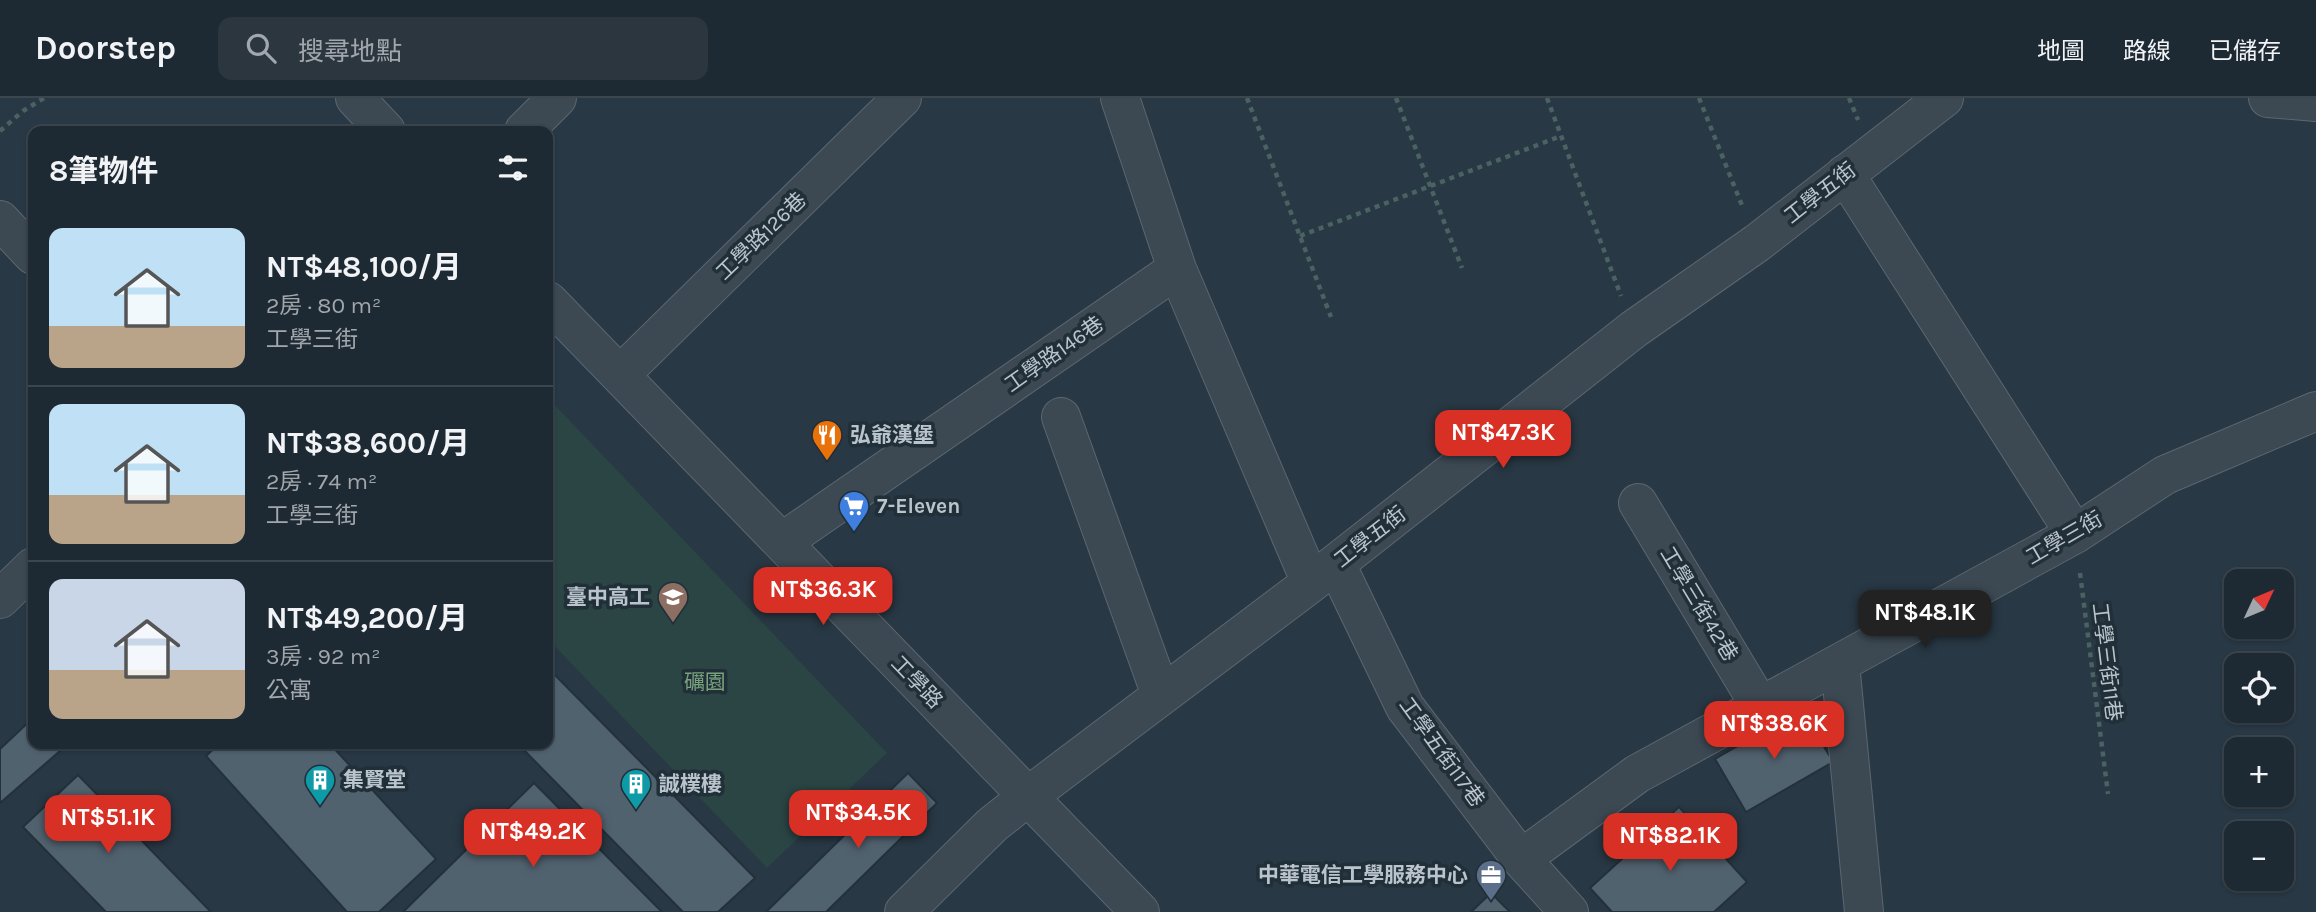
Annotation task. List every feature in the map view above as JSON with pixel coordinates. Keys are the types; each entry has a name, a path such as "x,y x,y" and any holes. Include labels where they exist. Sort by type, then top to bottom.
{"street":[{"path":"355,98 381,126"},
{"path":"529,126 557,98"},
{"name":"工學路126巷","path":"620,375 902,98"},
{"path":"1120,98 1177,269"},
{"name":"工學五街","path":"904,912 992,825 1027,797 1323,573 1634,329 1757,243 1944,98"},
{"path":"2268,98 2316,102"},
{"path":"1845,174 2075,534"},
{"path":"0,220 28,250"},
{"name":"工學路146巷","path":"782,542 1177,269"},
{"name":"工學五街117巷","path":"1177,269 1323,573 1405,708 1521,859"},
{"name":"工學路","path":"553,306 1140,912"},
{"name":"工學三街","path":"1521,859 1637,774 2075,534 2165,475 2316,411"},
{"path":"1061,417 1161,695"},
{"name":"工學三街42巷","path":"1638,503 1760,706"},
{"path":"0,599 28,571"},
{"path":"1840,663 1864,912"},
{"path":"1521,859 1569,912"}],"path":[{"path":"0,131 23,111 44,98"},
{"path":"1247,98 1331,317"},
{"path":"1396,98 1462,268"},
{"path":"1547,98 1634,329"},
{"path":"1699,98 1757,243"},
{"path":"1300,236 1561,136"},
{"name":"工學三街11巷","path":"2075,534 2108,794"}],"green space":[{"name":"礪園","path":"553,403 887,753 767,868 553,644"}],"building":[{"name":"誠樸樓","path":"553,673 755,878 718,912 683,912 523,749 553,749"},
{"path":"1802,709 1833,762 1746,812 1715,759"},
{"path":"28,723 28,749 62,749 0,803 0,749"},
{"name":"集賢堂","path":"214,749 335,749 436,859 379,912 347,912 206,756"},
{"path":"908,773 937,803 826,912 766,912"},
{"path":"78,775 211,912 106,912 23,827"},
{"path":"534,783 662,912 403,912"},
{"path":"1679,807 1747,882 1714,912 1612,912 1590,888"},
{"name":"中華電信工學服務中心","path":"1491,893 1510,912 1471,912"}],"place":[{"name":"弘爺漢堡","path":"827,462"},
{"name":"7-Eleven","path":"854,533"},
{"name":"臺中高工","path":"673,624"},
{"name":"集賢堂","path":"320,807"},
{"name":"誠樸樓","path":"636,811"},
{"name":"中華電信工學服務中心","path":"1491,902"}]}
